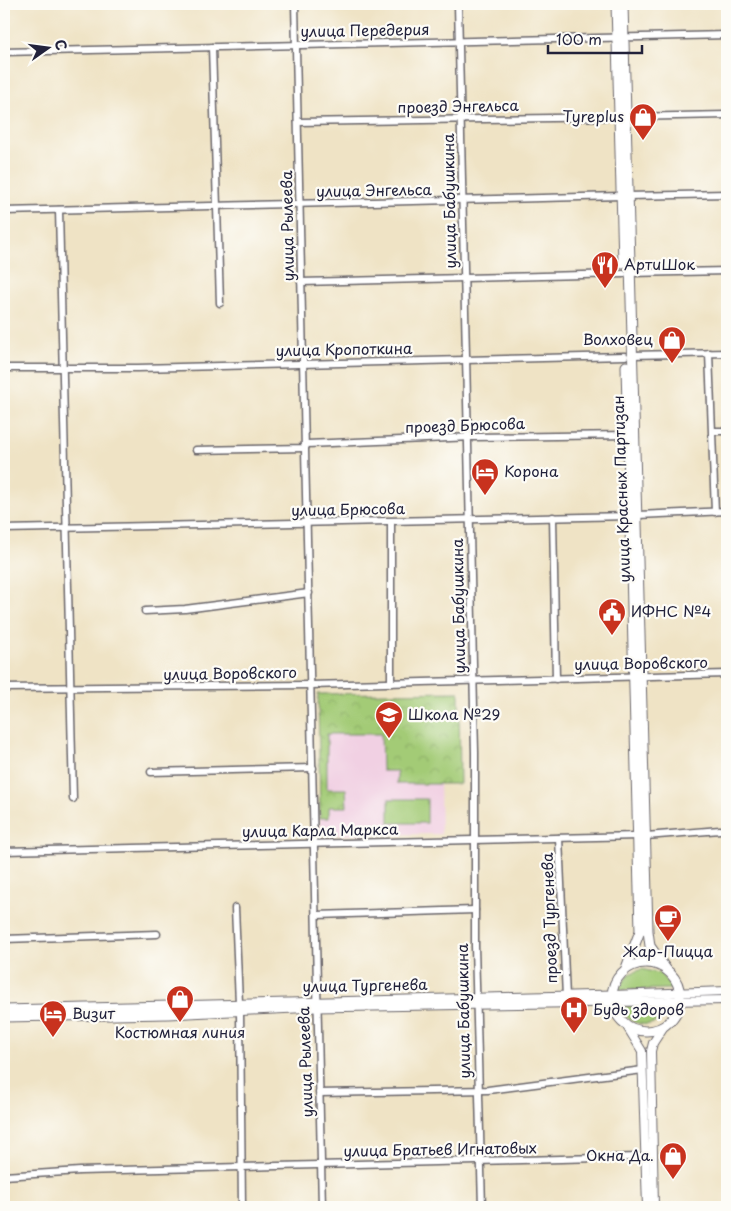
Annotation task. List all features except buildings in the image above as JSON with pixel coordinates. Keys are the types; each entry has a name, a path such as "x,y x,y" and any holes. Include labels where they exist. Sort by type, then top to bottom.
{"highway":[{"name":"улица Красных Партизан","path":"616,4 621,38"},
{"name":"улица Красных Партизан","path":"612,998 616,980 626,968 640,931 642,836 624,196 621,38 623,4"},
{"name":"улица Красных Партизан","path":"628,355 628,435 634,515"},
{"name":"улица Красных Партизан","path":"642,836 650,946 678,984 680,997"},
{"path":"626,968 650,963 666,969"},
{"name":"улица Тургенева","path":"477,1002 566,997 612,998"},
{"path":"612,998 618,1016 626,1024 636,1030 648,1031 664,1026 675,1015 680,997"},
{"name":"улица Тургенева","path":"4,1017 316,1004 612,998"},
{"name":"улица Тургенева","path":"4,1010 168,1007 239,1008"}],"main road":[{"name":"улица Тургенева","path":"680,997 727,991"},
{"name":"улица Тургенева","path":"612,998 680,997 726,1000"},
{"path":"626,1024 640,1044 643,1070 647,1207"},
{"path":"654,1207 651,1051 653,1043 664,1026"}],"street":[{"name":"улица Рылеева","path":"295,4 322,1207"},
{"name":"улица Бабушкина","path":"458,4 474,681 474,840 482,1207"},
{"name":"улица Передерия","path":"4,52 727,35"},
{"path":"212,47 220,303"},
{"name":"проезд Энгельса","path":"298,122 727,115"},
{"name":"улица Энгельса","path":"4,211 727,194"},
{"path":"59,210 73,798"},
{"path":"302,282 727,271"},
{"path":"709,353 715,512"},
{"name":"улица Кропоткина","path":"4,368 303,364 727,353"},
{"path":"713,431 727,431"},
{"name":"проезд Брюсова","path":"306,448 307,444 468,437 628,435"},
{"path":"196,450 306,448"},
{"name":"улица Брюсова","path":"4,529 391,522 727,511"},
{"name":"улица Воровского","path":"554,517 556,679"},
{"path":"391,522 392,683"},
{"path":"145,611 185,609 309,593"},
{"name":"улица Воровского","path":"4,688 311,685 727,674"},
{"path":"151,772 313,768"},
{"name":"улица Карла Маркса","path":"4,851 642,836 720,830"},
{"name":"проезд Тургенева","path":"559,838 566,997"},
{"path":"235,908 239,1008 242,1207"},
{"path":"316,915 476,910"},
{"path":"4,939 156,934"},
{"path":"726,1000 727,1022"},
{"path":"319,1093 478,1089 539,1084 643,1070"},
{"name":"улица Братьев Игнатовых","path":"4,1176 80,1171 639,1157"}],"shaded area":[{"name":"Школа №29","path":"459,692 460,784 440,784 441,834 320,835 318,694"}],"green space":[{"path":"459,692 460,784 397,784 397,771 382,771 381,734 327,734 327,789 346,789 347,807 329,807 329,818 320,818 318,694"},
{"path":"389,799 427,799 427,823 389,823"},
{"path":"642,969 661,974 672,989 618,990 629,974"},
{"path":"672,1005 661,1019 654,1023 646,1024 639,1024 631,1020 619,1007"}],"place":[{"name":"Tyreplus","path":"643,141"},
{"name":"АртиШок","path":"605,289"},
{"name":"Волховец","path":"672,364"},
{"name":"Корона","path":"485,496"},
{"name":"ИФНС №4","path":"612,636"},
{"name":"Школа №29","path":"389,739"},
{"name":"Жар-Пицца","path":"668,942"},
{"name":"Костюмная линия","path":"180,1023"},
{"name":"Будь здоров","path":"574,1034"},
{"name":"Визит","path":"53,1038"},
{"name":"Окна Да.","path":"673,1180"}]}
